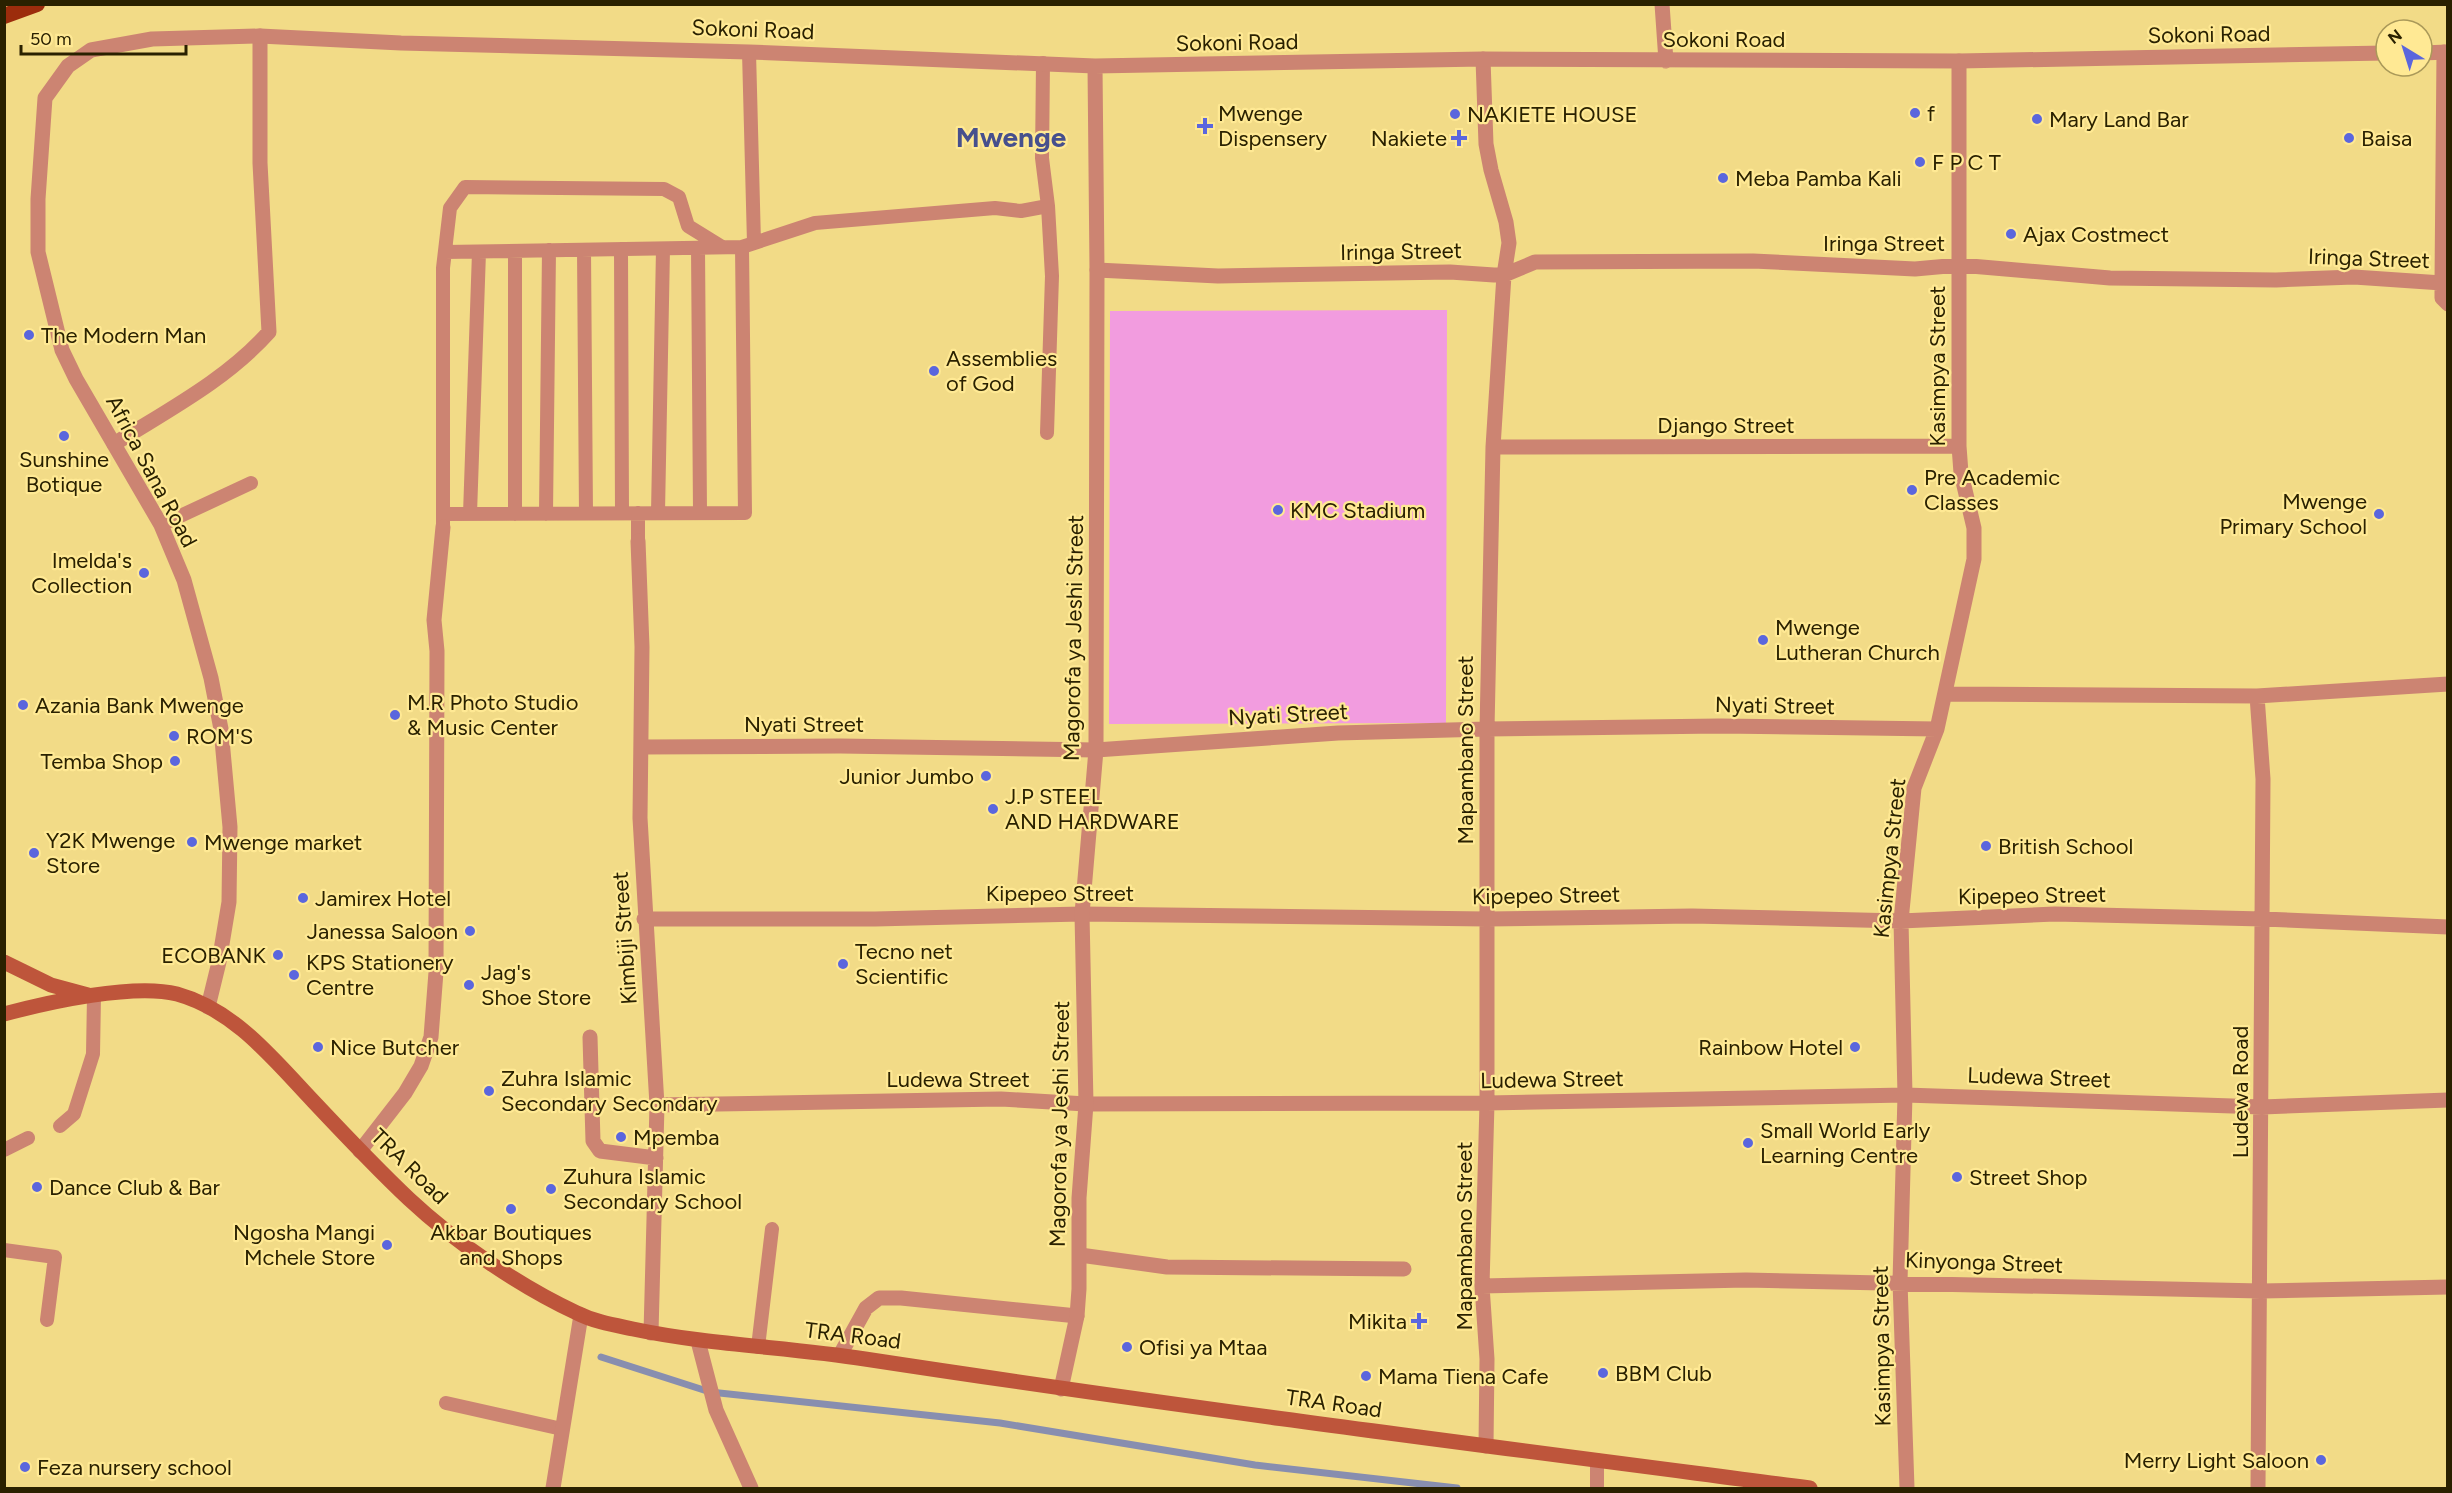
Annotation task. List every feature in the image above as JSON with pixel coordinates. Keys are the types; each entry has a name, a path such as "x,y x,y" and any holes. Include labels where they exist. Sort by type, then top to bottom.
{"highway":[{"path":"4,16 37,4"}],"main road":[{"path":"4,962 51,985 94,996"},
{"name":"TRA Road","path":"4,1014 94,996 149,990 178,994 208,1007 227,1017 265,1051 411,1201 466,1245 546,1298 599,1322 698,1341 840,1355 1061,1389 1810,1488"}],"street":[{"path":"1662,4 1666,62"},
{"path":"114,444 219,379 252,351 269,332 260,163 260,36"},
{"name":"Sokoni Road","path":"91,50 152,39 260,36 401,43 749,52 1095,66 1483,59 1666,62 1959,61 2374,53"},
{"name":"Africa Sana Road","path":"91,50 68,66 45,98 37,208 38,252 62,350 161,525 184,580 212,678 221,729 231,827 229,902 219,962 208,1007"},
{"name":"Iringa Street","path":"1098,270 1218,276 1450,272 1504,275 1535,262 1753,261 1915,269 1959,265 2110,278 2276,280 2354,277 2442,283 2446,52"},
{"name":"Mapambano Street","path":"1483,59 1486,144 1508,232 1493,447 1487,729 1487,1103 1482,1286 1487,1359 1486,1446"},
{"name":"Kasimpya Street","path":"1907,1488 1900,1282 1905,1095 1901,921 1914,788 1937,729 1974,559 1974,528 1961,473 1959,446 1959,61"},
{"name":"Magorofa ya Jeshi Street","path":"1061,1389 1077,1316 1080,1255 1079,1198 1086,1104 1082,914 1096,750 1098,270 1095,66"},
{"path":"2442,283 2442,298 2448,304"},
{"name":"Django Street","path":"1493,447 1959,446"},
{"path":"360,1151 405,1093 421,1066 430,1037 436,972 437,651 434,620 443,520"},
{"name":"Kimbiji Street","path":"638,541 642,647 640,818 644,919 657,1105 651,1333"},
{"path":"1946,694 2258,696 2448,684"},
{"name":"Ludewa Road","path":"2258,696 2263,779 2262,1291 2258,1488"},
{"name":"Nyati Street","path":"641,747 840,746 1096,750 1338,733 1487,729 1720,726 1937,729"},
{"name":"Kipepeo Street","path":"644,919 875,919 1082,914 1487,919 1692,916 1901,921 2055,914 2263,919 2448,927"},
{"path":"590,1037 593,1141 600,1151 656,1158"},
{"name":"Ludewa Street","path":"657,1105 1001,1099 1086,1104 1487,1103 1905,1095 2262,1107 2448,1100"},
{"path":"1080,1255 1167,1268 1404,1269"},
{"name":"Kinyonga Street","path":"1482,1286 1668,1280 1900,1282 2262,1291 2448,1287"},
{"path":"840,1355 866,1308 879,1298 901,1298 1077,1316"},
{"path":"553,1488 581,1315"},
{"path":"698,1341 716,1410 751,1488"}],"lane":[{"path":"722,247 688,226 679,197 664,189 465,187 450,208 445,252 443,520 470,514 700,511 745,513 749,52"},
{"path":"1043,63 1042,158 1048,206 1052,276 1047,433"},
{"path":"445,252 722,247 748,245 815,223 995,208 1021,211 1048,206"},
{"path":"699,248 700,511"},
{"path":"621,249 622,513"},
{"path":"658,513 663,249"},
{"path":"546,514 549,250"},
{"path":"584,250 586,513"},
{"path":"515,251 515,514"},
{"path":"470,514 479,252"},
{"path":"161,525 252,483"},
{"path":"638,513 638,541"},
{"path":"60,1126 74,1114 93,1054 94,996"},
{"path":"4,1150 28,1138"},
{"path":"758,1347 772,1229"},
{"path":"4,1250 55,1257 46,1320"},
{"path":"446,1403 562,1429"},
{"path":"1597,1460 1597,1488"}],"shaded area":[{"name":"KMC Stadium","path":"1447,310 1446,723 1109,724 1110,311"}],"waterway":[{"path":"601,1357 710,1392 1000,1423 1255,1465 1457,1488"}],"place":[{"name":"f","path":"1915,113"},
{"name":"NAKIETE HOUSE","path":"1455,114"},
{"name":"Mary Land Bar","path":"2037,119"},
{"name":"Mwenge Dispensery","path":"1205,126"},
{"name":"Nakiete","path":"1459,138"},
{"name":"Baisa","path":"2349,138"},
{"name":"F P C T","path":"1920,162"},
{"name":"Meba Pamba Kali","path":"1723,178"},
{"name":"Ajax Costmect","path":"2011,234"},
{"name":"The Modern Man","path":"29,335"},
{"name":"Assemblies of God","path":"934,371"},
{"name":"Sunshine Botique","path":"64,436"},
{"name":"Pre Academic Classes","path":"1912,490"},
{"name":"KMC Stadium","path":"1278,510"},
{"name":"Mwenge Primary School","path":"2379,514"},
{"name":"Imelda's Collection","path":"144,573"},
{"name":"Mwenge Lutheran Church","path":"1763,640"},
{"name":"Azania Bank Mwenge","path":"23,705"},
{"name":"M.R Photo Studio & Music Center","path":"395,715"},
{"name":"ROM'S","path":"174,736"},
{"name":"Temba Shop","path":"175,761"},
{"name":"Junior Jumbo","path":"986,776"},
{"name":"J.P STEEL AND HARDWARE","path":"993,809"},
{"name":"Mwenge market","path":"192,842"},
{"name":"British School","path":"1986,846"},
{"name":"Y2K Mwenge Store","path":"34,853"},
{"name":"Jamirex Hotel","path":"303,898"},
{"name":"Janessa Saloon","path":"470,931"},
{"name":"ECOBANK","path":"278,955"},
{"name":"Tecno net Scientific","path":"843,964"},
{"name":"KPS Stationery Centre","path":"294,975"},
{"name":"Jag's Shoe Store","path":"469,985"},
{"name":"Nice Butcher","path":"318,1047"},
{"name":"Rainbow Hotel","path":"1855,1047"},
{"name":"Zuhra Islamic Secondary Secondary","path":"489,1091"},
{"name":"Mpemba","path":"621,1137"},
{"name":"Small World Early Learning Centre","path":"1748,1143"},
{"name":"Street Shop","path":"1957,1177"},
{"name":"Dance Club & Bar","path":"37,1187"},
{"name":"Zuhura Islamic Secondary School","path":"551,1189"},
{"name":"Akbar Boutiques and Shops","path":"511,1209"},
{"name":"Ngosha Mangi Mchele Store","path":"387,1245"},
{"name":"Mikita","path":"1419,1321"},
{"name":"Ofisi ya Mtaa","path":"1127,1347"},
{"name":"BBM Club","path":"1603,1373"},
{"name":"Mama Tiena Cafe","path":"1366,1376"},
{"name":"Merry Light Saloon","path":"2321,1460"},
{"name":"Feza nursery school","path":"25,1467"}],"district":[{"name":"Mwenge","path":"1011,137"}]}
